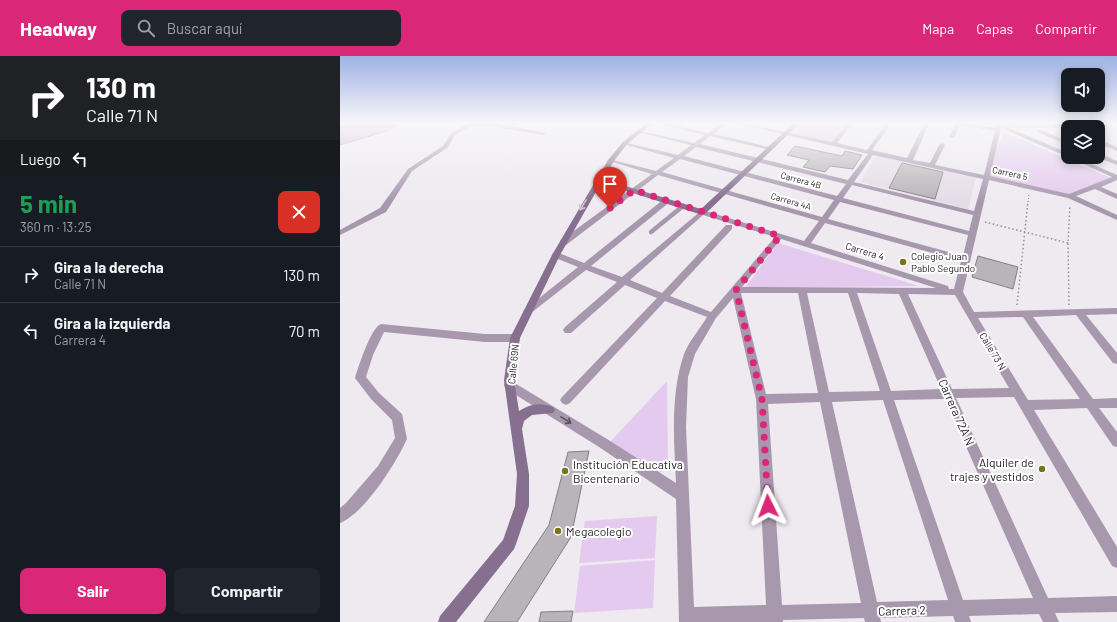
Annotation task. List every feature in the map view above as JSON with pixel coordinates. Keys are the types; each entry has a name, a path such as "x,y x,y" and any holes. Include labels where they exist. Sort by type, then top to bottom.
{"street":[{"path":"340,233 383,210 410,170 443,148"},
{"name":"Calle 69N","path":"446,622 509,544 522,506 523,474 509,385 515,338 573,223 611,160 621,148"},
{"name":"Carrera 4B","path":"645,148 972,234"},
{"path":"563,243 690,148"},
{"path":"709,148 850,183 977,217"},
{"path":"568,330 702,212 770,148"},
{"name":"Carrera 5","path":"853,148 1070,196 1117,218"},
{"path":"806,244 839,199 872,148"},
{"path":"909,160 915,148"},
{"path":"932,166 940,148"},
{"path":"736,290 902,290 958,292 993,148"},
{"path":"1051,148 1061,153"},
{"path":"1105,158 1117,163"},
{"name":"Carrera 4A","path":"611,160 966,260"},
{"path":"1086,164 1117,178"},
{"path":"1070,196 1117,178"},
{"name":"Carrera 4","path":"599,180 958,292"},
{"path":"1094,186 1117,197"},
{"path":"528,311 667,201"},
{"path":"566,400 729,227"},
{"path":"687,619 680,426 683,378 690,353 712,316 736,290 780,236"},
{"path":"556,255 662,298 712,316"},
{"path":"736,290 762,399 774,618"},
{"path":"802,290 872,616"},
{"name":"Carrera 72A N","path":"902,290 1051,622"},
{"path":"852,291 961,615"},
{"name":"Calle 73 N","path":"958,292 1117,561"},
{"path":"971,315 1117,311"},
{"path":"1073,312 1116,356"},
{"path":"1021,313 1117,442"},
{"path":"340,516 351,508 383,470 400,439 398,418 375,396 360,378 368,355 381,328 485,338 515,338"},
{"path":"509,385 603,443 682,495"},
{"path":"762,399 1017,392"},
{"path":"1025,405 1117,402"},
{"path":"516,432 517,421 526,412 538,407 549,410"},
{"name":"Carrera 2","path":"687,619 961,615 1044,606 1117,604"}],"lane":[{"path":"651,232 683,206"}],"path":[{"path":"1021,313 1025,232 1030,187"},
{"path":"1070,196 1068,243 1073,312"},
{"path":"977,217 1025,232 1068,243"}],"shaded area":[{"path":"997,148 1042,148 1061,157 1061,164 1078,164 1111,178 1068,195 986,177"},
{"path":"876,155 976,177 968,209 860,182"},
{"path":"778,243 919,286 745,288"},
{"path":"667,381 668,468 660,473 610,442"},
{"path":"657,516 655,558 579,563 585,521"},
{"path":"655,560 653,608 574,613 580,566"}],"building":[{"path":"793,148 806,148 842,156 845,151 862,155 853,169 830,166 825,172 803,167 809,160 787,155"},
{"path":"902,163 943,172 935,199 889,188"},
{"path":"978,256 1018,267 1013,289 972,277"},
{"name":"Megacolegio","path":"589,451 571,537 517,622 484,622 549,525 568,452"},
{"path":"573,611 571,622 539,622 541,612"}],"place":[{"name":"Colegio Juan Pablo Segundo","path":"903,262"},
{"name":"Alquiler de trajes y vestidos","path":"1042,469"},
{"name":"Institución Educativa Bicentenario","path":"565,471"},
{"name":"Megacolegio","path":"558,531"}],"route":[{"path":"610,208 634,190 780,236 736,290 762,399 768,506"}]}
